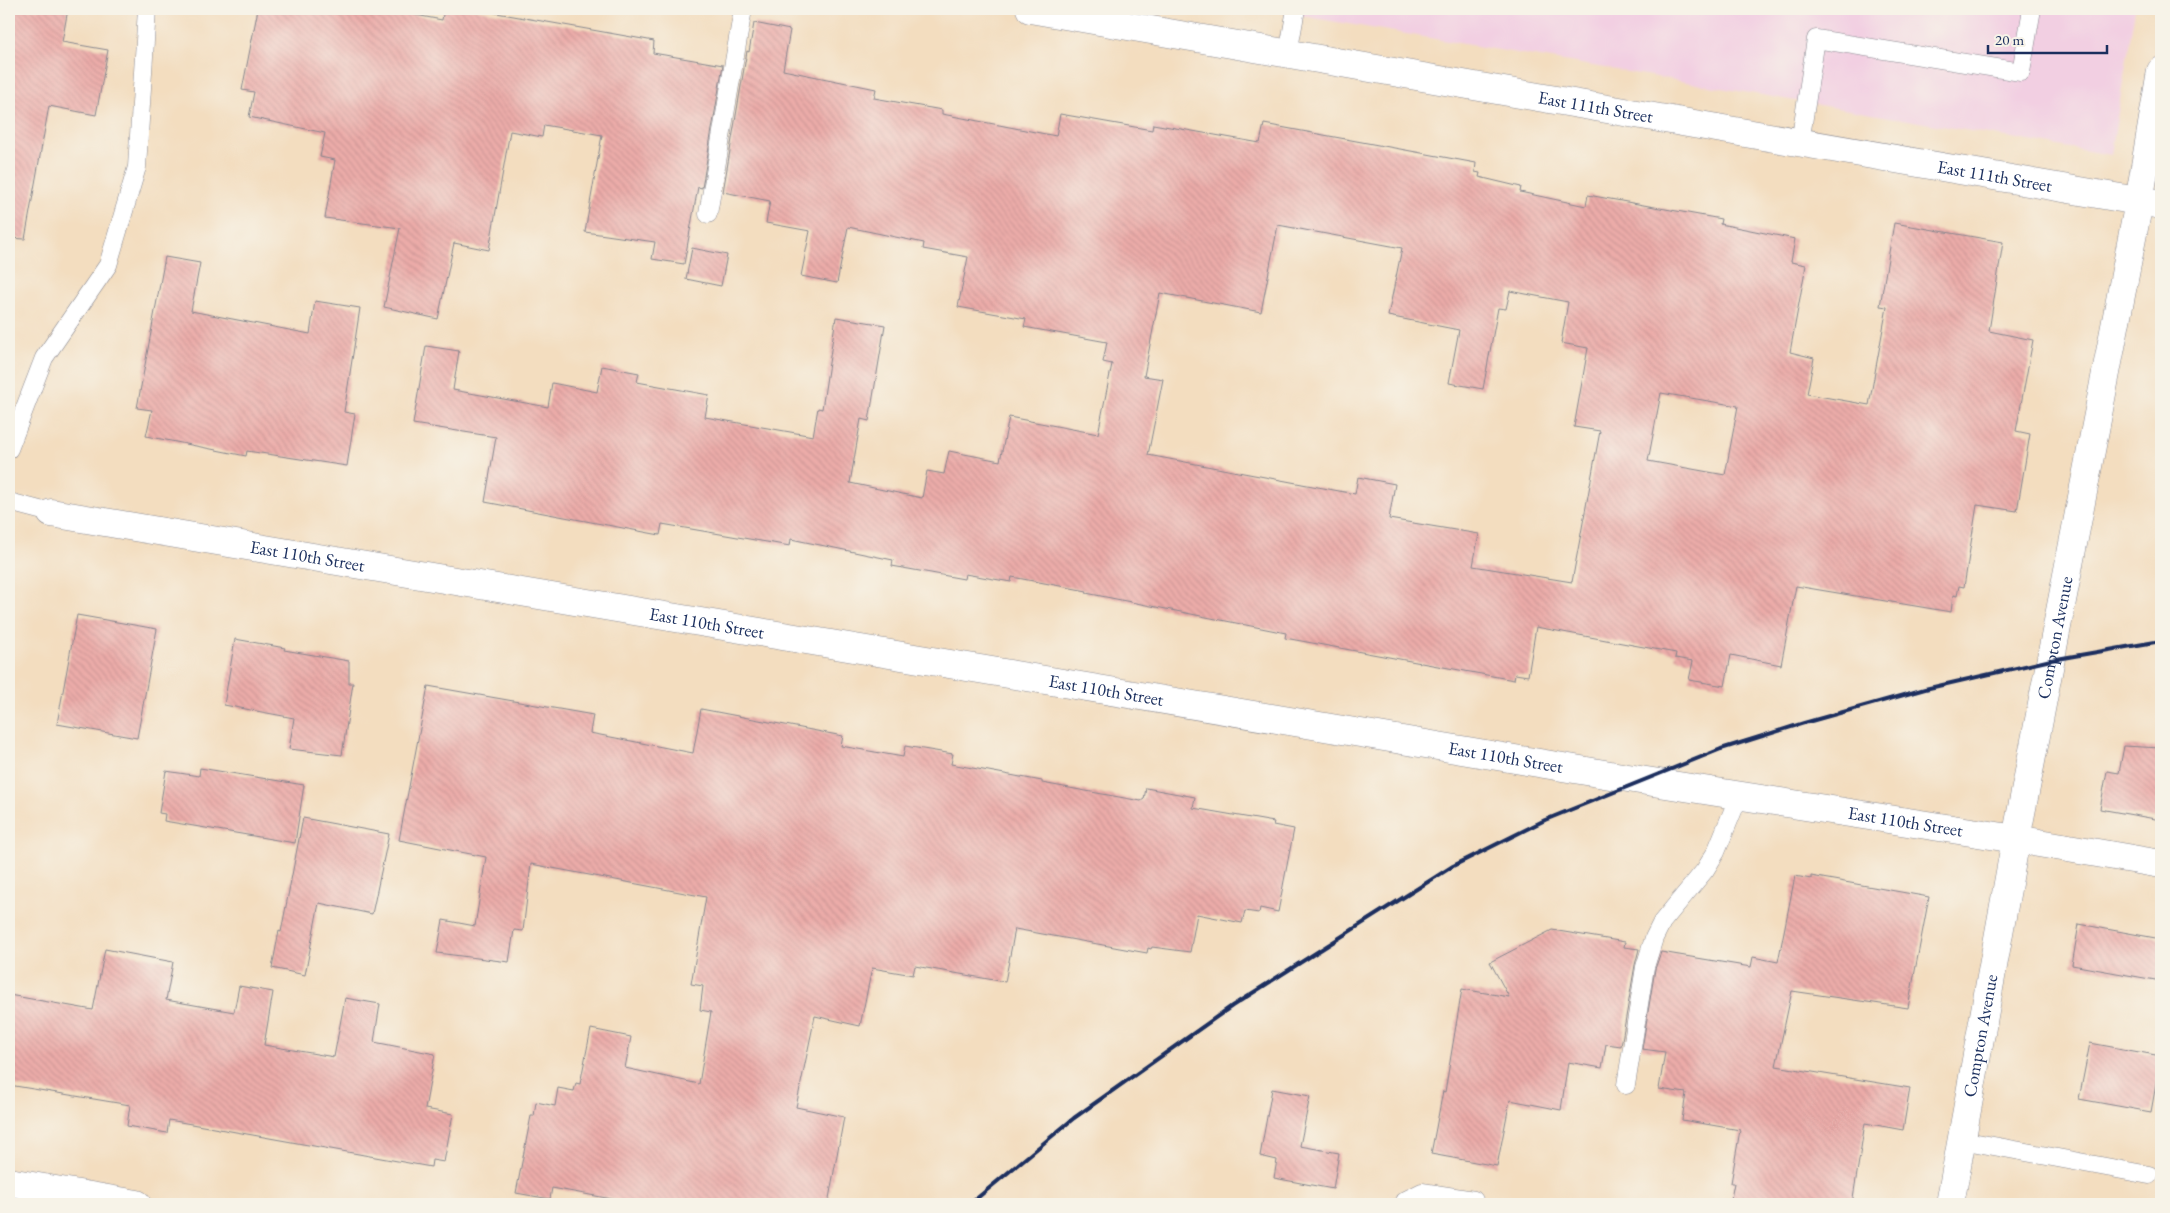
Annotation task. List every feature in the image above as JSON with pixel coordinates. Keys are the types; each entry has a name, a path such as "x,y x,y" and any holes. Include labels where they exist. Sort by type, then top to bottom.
{"street":[{"name":"East 111th Street","path":"1042,10 2150,204"},
{"name":"Compton Avenue","path":"1950,1204 2016,838 2150,204 2161,71"},
{"name":"East 110th Street","path":"51,513 1739,796 2016,838 2161,864"},
{"path":"9,1182 138,1204"}],"lane":[{"path":"9,449 44,358 108,265 137,166 147,9"},
{"path":"708,214 743,9"},
{"path":"1288,54 1296,9"},
{"path":"1800,142 1816,39 2022,72 2032,9"},
{"path":"9,502 51,513"},
{"path":"1626,1085 1645,967 1654,938 1662,922 1705,870 1716,852 1739,796"},
{"path":"1961,1140 2149,1175"},
{"path":"1403,1204 1404,1201 1422,1192 1474,1200"}],"shaded area":[{"path":"1261,9 2135,9 2111,155"}],"building":[{"path":"9,9 68,9 62,42 108,50 96,115 49,106 25,239 9,238"},
{"path":"258,9 384,9 442,20 444,9 474,9 654,41 653,53 723,65 702,188 698,187 684,264 652,259 655,242 585,232 602,135 544,125 542,137 510,131 489,250 454,243 438,319 384,307 400,228 325,218 335,160 320,157 325,133 249,117 254,92 242,90"},
{"path":"754,23 790,30 783,70 876,89 874,98 942,110 942,114 1056,136 1060,114 1152,130 1153,124 1260,143 1264,124 1476,163 1475,172 1480,173 1479,177 1521,187 1520,192 1586,206 1588,195 1721,219 1720,224 1795,239 1791,262 1806,265 1790,352 1814,358 1807,394 1869,405 1887,307 1880,306 1894,223 2003,242 1989,331 2033,340 2016,431 2030,434 2017,511 1977,505 1964,587 1959,586 1957,596 1953,595 1951,612 1796,586 1781,665 1731,655 1725,686 1689,680 1693,661 1675,658 1676,653 1536,627 1528,676 1515,674 1514,680 1285,638 1286,633 1012,577 1011,582 965,574 964,579 892,566 893,560 791,539 790,546 662,524 660,535 485,502 496,437 413,424 426,346 459,351 453,390 548,407 552,383 597,392 602,366 639,373 637,382 709,395 705,417 813,436 818,408 822,409 836,317 885,325 869,421 861,419 850,483 922,498 927,471 944,474 949,451 1000,461 1009,417 1098,434 1112,364 1103,362 1107,342 1024,327 1026,319 958,307 968,257 923,249 924,243 848,227 837,283 801,276 810,231 766,223 770,201 723,192 747,51 749,52","holes":["1278,225 1402,248 1388,316 1459,330 1449,383 1483,389 1498,308 1506,309 1510,291 1568,302 1561,343 1588,348 1574,427 1600,431 1572,582 1473,566 1479,534 1389,519 1395,484 1358,477 1355,494 1148,455 1163,379 1144,376 1160,293 1261,312","1661,393 1738,406 1725,475 1648,461"]},
{"path":"692,248 727,255 721,286 686,279"},
{"path":"165,257 200,263 191,311 310,334 315,301 360,308 344,412 355,414 347,466 247,451 246,456 146,436 152,410 137,408"},
{"path":"77,615 157,629 137,738 57,724"},
{"path":"235,639 285,648 284,650 349,661 349,683 353,683 342,755 289,749 294,718 224,705"},
{"path":"428,686 593,715 590,733 693,753 701,709 843,736 841,746 903,757 905,746 953,754 951,764 1141,801 1144,799 1146,788 1195,797 1193,808 1274,822 1273,825 1294,829 1278,912 1260,908 1259,913 1245,911 1242,923 1197,914 1190,952 1152,947 1151,949 1148,948 1147,953 1015,929 1005,982 915,966 913,975 872,968 860,1026 815,1016 796,1107 844,1117 828,1204 639,1204 552,1188 550,1199 516,1193 531,1116 534,1116 536,1102 555,1106 558,1088 574,1091 576,1083 580,1084 591,1029 631,1037 625,1068 699,1084 711,1012 700,1010 703,986 691,984 706,897 531,864 523,931 514,930 509,962 437,953 443,920 475,926 486,857 399,840"},
{"path":"2124,746 2161,748 2161,820 2100,809 2107,771 2119,773"},
{"path":"200,768 304,785 295,843 164,821 165,814 159,813 166,771 199,776"},
{"path":"303,818 389,834 372,914 319,903 305,975 272,968 279,931 281,932"},
{"path":"1795,876 1811,879 1811,876 1929,897 1908,1008 1792,991 1776,1066 1910,1088 1903,1130 1865,1123 1852,1204 1730,1204 1734,1183 1731,1183 1740,1130 1682,1120 1686,1093 1659,1089 1665,1052 1642,1049 1655,969 1661,952 1751,967 1753,957 1778,962"},
{"path":"2079,924 2161,939 2161,981 2072,965"},
{"path":"1552,930 1625,942 1624,947 1639,949 1621,1046 1606,1044 1602,1068 1568,1062 1561,1110 1510,1100 1497,1166 1431,1154 1443,1091 1445,1092 1462,989 1509,997 1490,962"},
{"path":"105,949 173,962 166,1000 234,1012 239,986 273,992 264,1045 334,1057 345,998 380,1004 374,1042 435,1054 425,1109 453,1114 444,1162 432,1160 431,1167 169,1120 167,1133 127,1126 130,1105 9,1085 9,995 93,1010"},
{"path":"2090,1043 2161,1056 2151,1112 2079,1099"},
{"path":"1272,1089 1310,1096 1300,1146 1339,1153 1333,1189 1274,1178 1277,1160 1260,1156"}],"railway":[{"path":"970,1204 1074,1118 1232,1006 1453,866 1545,820 1721,749 1804,723 1925,689 2051,660 2161,641"}]}
